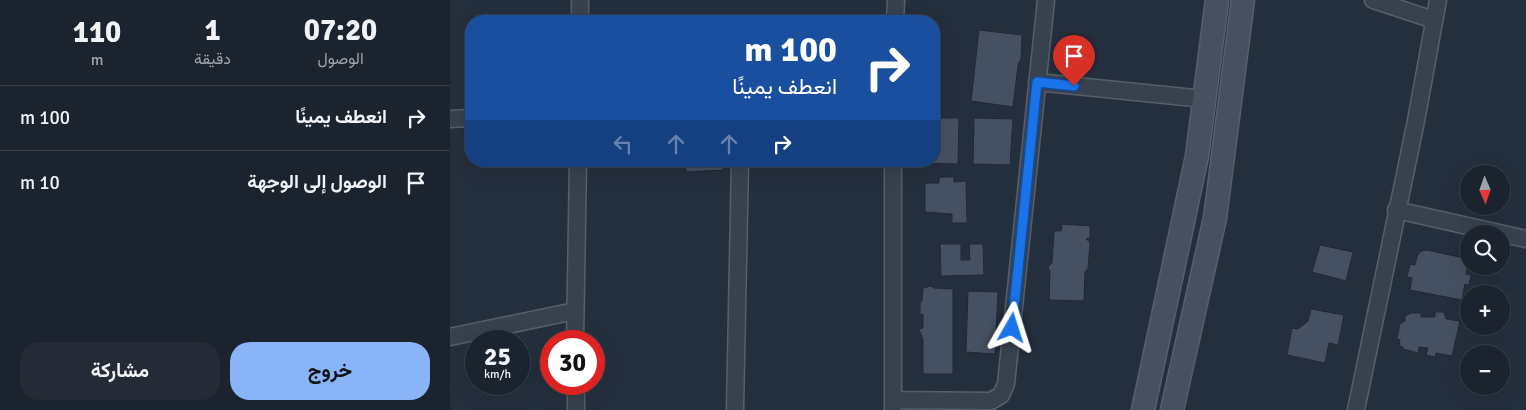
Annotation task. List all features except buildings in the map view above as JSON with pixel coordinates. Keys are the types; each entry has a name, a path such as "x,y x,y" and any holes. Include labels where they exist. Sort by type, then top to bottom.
{"main road":[{"path":"1144,410 1197,156 1217,0"},
{"path":"1172,410 1215,218 1243,0"}],"street":[{"path":"580,0 580,15"},
{"path":"895,15 896,0"},
{"path":"893,167 893,405 991,401 1001,395 1006,384 1046,0"},
{"path":"1373,0 1434,20"},
{"path":"1356,410 1416,121 1438,0"},
{"path":"1037,82 1204,99"},
{"path":"450,119 465,118"},
{"path":"575,330 578,167"},
{"path":"735,410 740,167"},
{"path":"1396,210 1526,239"},
{"path":"450,338 575,311"},
{"path":"576,395 576,410"}],"route":[{"path":"1012,328 1037,82 1074,86"}]}
